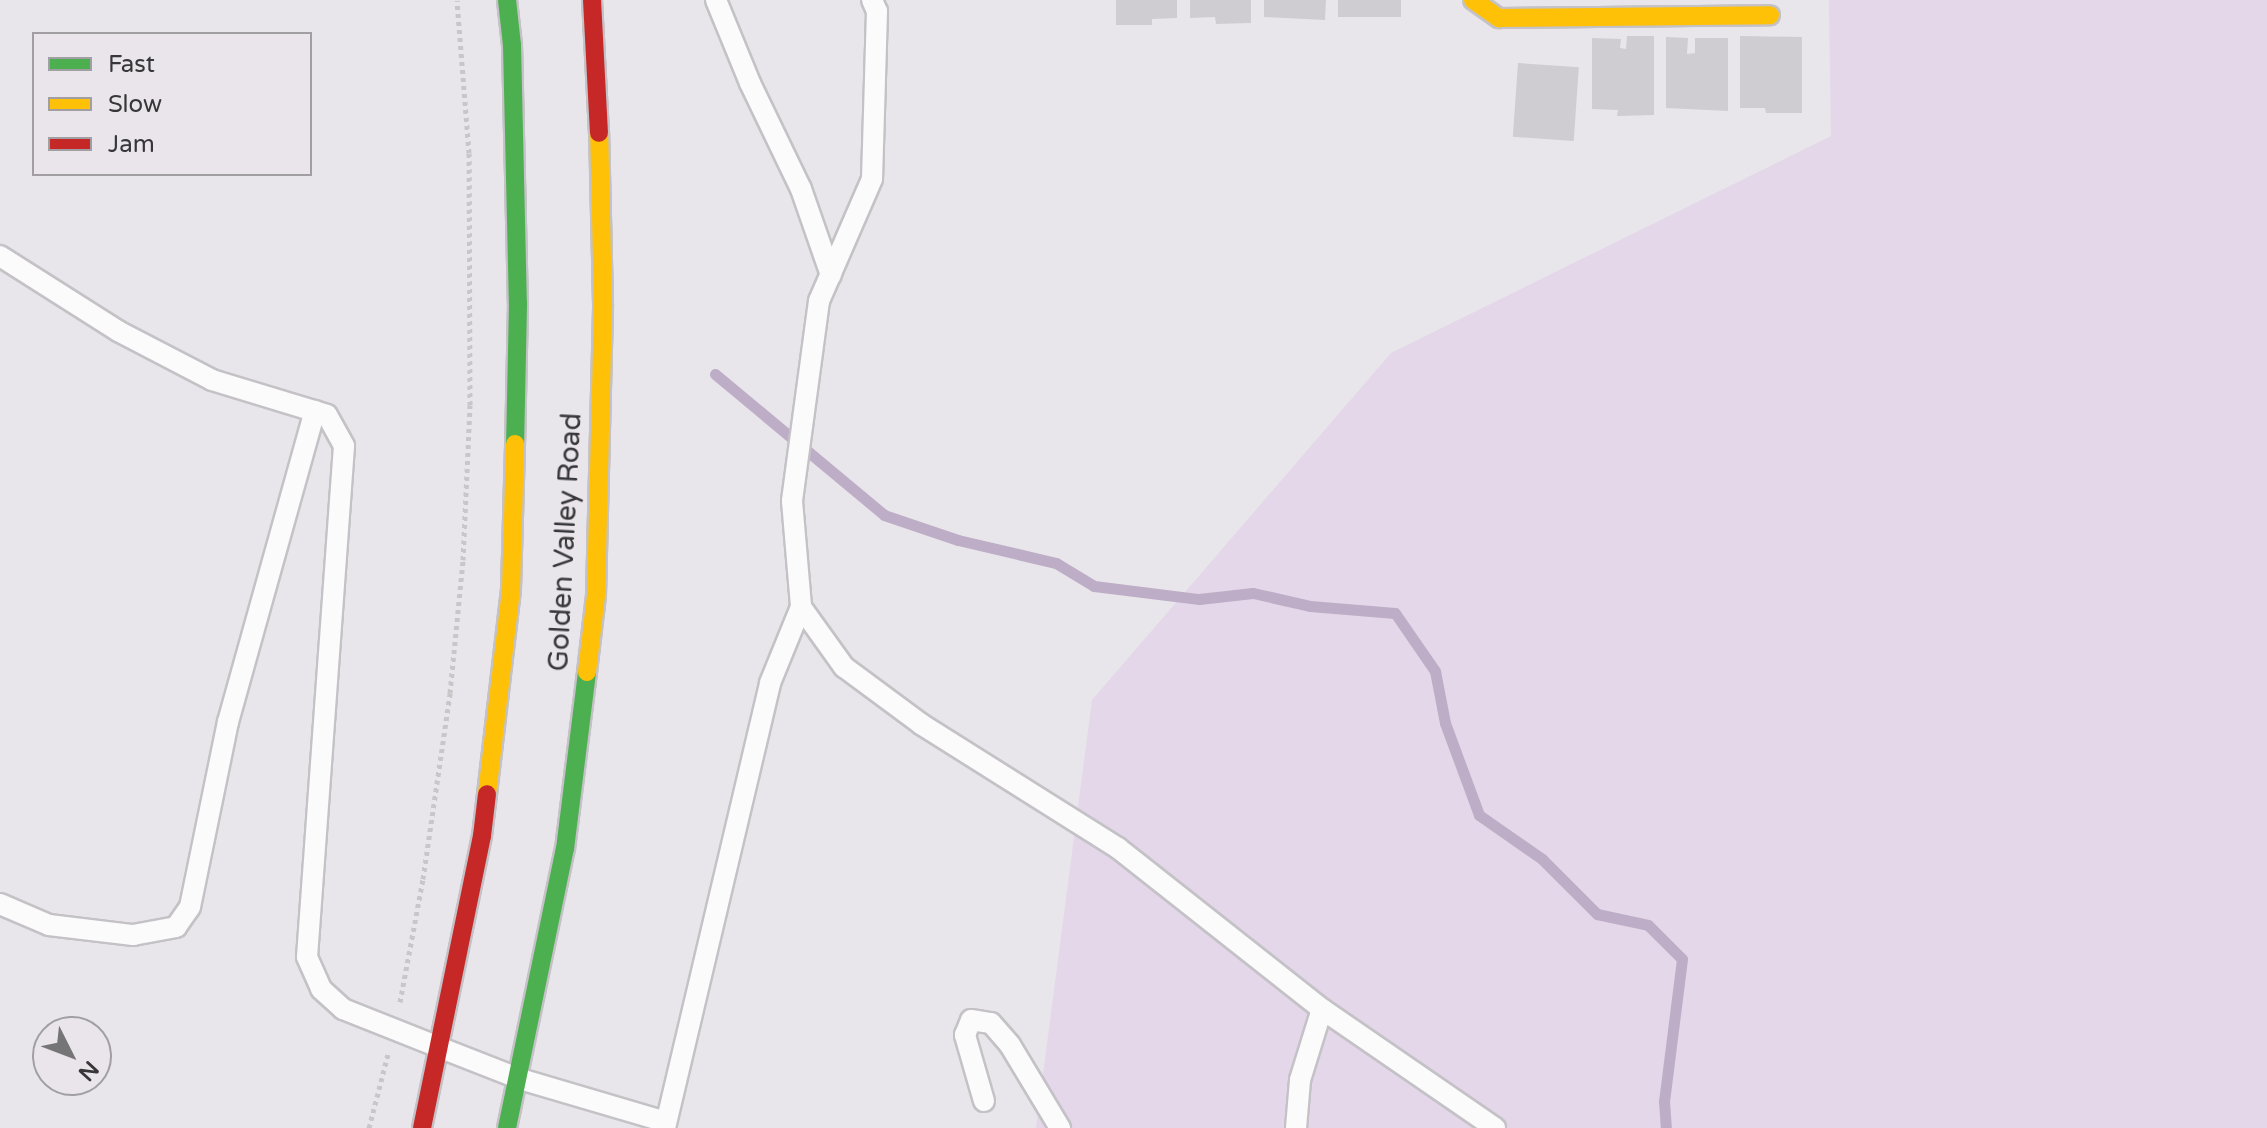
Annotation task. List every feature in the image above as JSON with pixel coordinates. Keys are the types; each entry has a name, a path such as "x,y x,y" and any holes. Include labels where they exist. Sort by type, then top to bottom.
{"main road":[{"name":"Golden Valley Road","path":"422,1128 441,1048 482,836 511,589 518,304 512,45 507,0"},
{"name":"Golden Valley Road","path":"507,1128 520,1079 565,849 596,595 603,304 596,38 592,0"},
{"path":"1473,0 1499,18 1770,15"}],"lane":[{"path":"716,0 750,83 801,189 831,275"},
{"path":"0,256 118,331 212,380 327,415 344,446 307,957 329,999 343,1009 520,1079 666,1125 770,683 801,607 792,501 819,301 872,179 877,11 872,0"},
{"path":"0,904 49,925 133,935 176,927 190,907 228,722 315,411"},
{"path":"801,607 844,667 921,724 1118,848 1322,1009 1495,1128"},
{"path":"1296,1128 1300,1080 1322,1009"},
{"path":"984,1101 965,1035 971,1020 991,1023 1010,1045 1036,1083 1060,1128"}],"path":[{"path":"369,1128 395,1028 423,879 446,724 463,560 470,405 469,153 457,0"}],"shaded area":[{"path":"1829,0 2267,0 2267,1128 1036,1128 1092,700 1391,353 1831,136"}],"building":[{"path":"1116,0 1177,0 1177,18 1152,19 1152,25 1116,25"},
{"path":"1190,0 1251,0 1251,23 1216,24 1215,17 1190,18"},
{"path":"1264,0 1326,0 1325,20 1264,17"},
{"path":"1338,0 1401,0 1401,17 1338,17"},
{"path":"1627,36 1654,36 1654,115 1617,116 1618,110 1592,109 1592,38 1621,39 1620,48 1626,49"},
{"path":"1740,36 1802,37 1802,113 1766,113 1765,108 1740,108"},
{"path":"1666,37 1688,38 1687,54 1695,53 1695,38 1728,38 1728,111 1666,108"},
{"path":"1518,63 1579,67 1574,141 1513,137"}],"waterway":[{"path":"715,374 884,515 958,540 1056,563 1094,586 1199,599 1253,593 1310,606 1395,613 1435,671 1445,723 1479,815 1542,859 1597,914 1648,925 1682,959 1664,1101 1666,1128"}],"traffic: fast":[{"path":"507,0 512,45 518,304 515,444"},
{"path":"507,1128 565,849 587,672"}],"traffic: slow":[{"path":"1473,0 1499,18 1770,15"},
{"path":"587,672 596,595 603,304 599,133"},
{"path":"487,794 511,589 515,444"}],"traffic: jam":[{"path":"592,0 599,133"},
{"path":"422,1128 482,836 487,794"}]}
